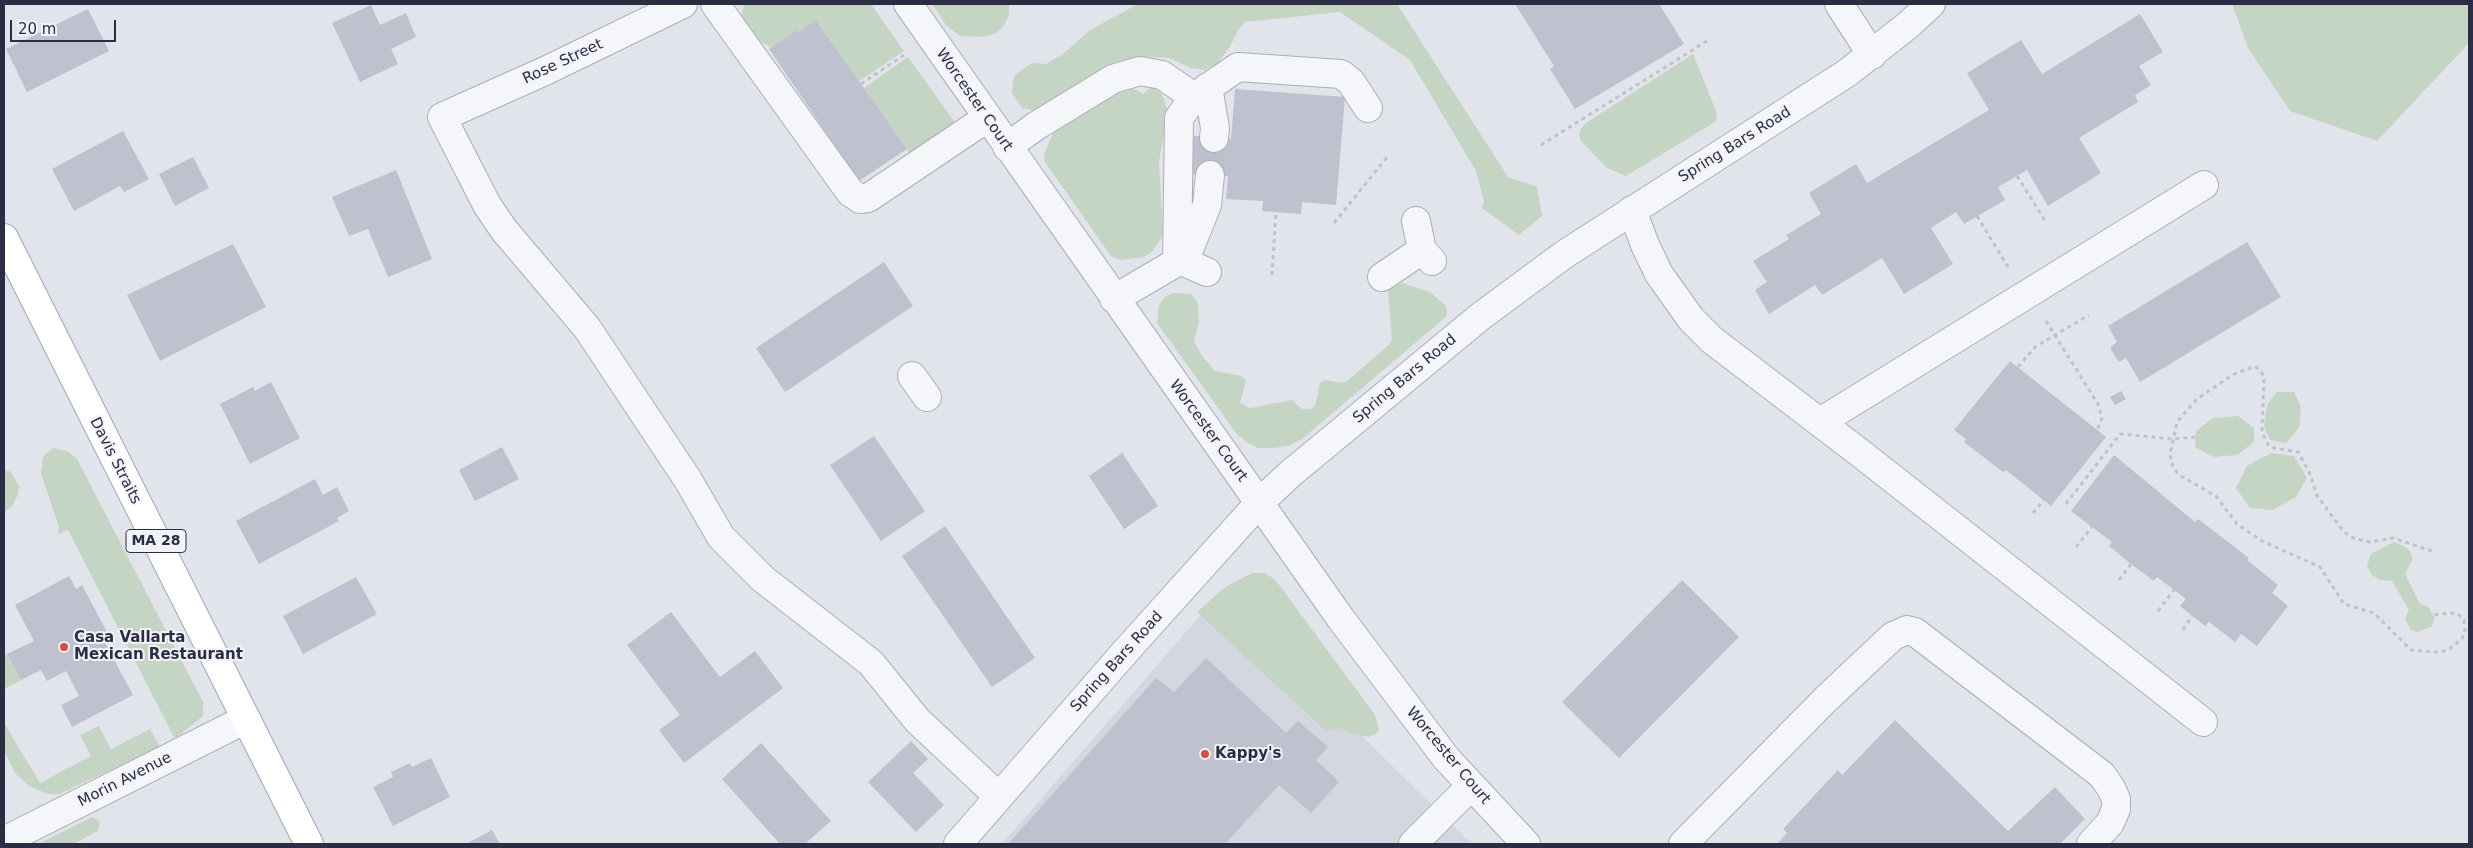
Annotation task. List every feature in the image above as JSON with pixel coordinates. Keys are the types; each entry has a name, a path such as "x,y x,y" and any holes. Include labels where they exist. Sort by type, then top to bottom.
{"main road":[{"name":"Davis Straits","path":"4,238 309,844"}],"street":[{"name":"Rose Street","path":"683,4 545,71 442,117 487,205 504,230 587,328 688,480 721,536 763,579 872,663 917,720 999,797"},
{"path":"715,4 850,192 860,199 868,198 987,118"},
{"name":"Worcester Court","path":"908,4 1114,299 1347,627 1429,736 1471,786 1526,844"},
{"path":"1840,4 1872,55"},
{"name":"Spring Bars Road","path":"958,844 1125,652 1259,503 1290,474 1481,316 1565,254 1756,133 1872,55 1931,4"},
{"path":"1189,266 1179,118 1201,92 1238,67 1340,74 1351,82 1368,108"},
{"path":"1007,147 1051,116 1113,79 1140,72 1162,75 1201,92 1215,128 1214,138"},
{"path":"1114,299 1189,266 1207,205 1210,175"},
{"path":"1820,422 2204,185"},
{"path":"1632,210 1645,245 1659,274 1692,319 1712,340 1820,422 2203,722"},
{"path":"1382,277 1427,255 1416,221"},
{"path":"1683,844 1826,698 1892,636 1906,630 1915,632 2102,775 2112,788 2116,799 2116,809 2110,823 2091,844"},
{"name":"Morin Avenue","path":"4,840 246,720"},
{"path":"1413,844 1471,786"}],"path":[{"path":"1540,145 1707,41"},
{"path":"861,84 911,51"},
{"path":"1334,223 1388,156"},
{"path":"2017,176 2046,222"},
{"path":"1272,275 1276,212"},
{"path":"1978,216 2102,412 2101,424 2097,430"},
{"path":"2018,367 2035,347 2089,315"},
{"path":"2432,551 2393,538 2370,542 2353,538 2343,531 2316,494 2310,476 2298,452 2274,448 2269,446 2264,439 2262,430 2264,380 2262,373 2255,366 2232,375 2197,399 2177,422 2170,455 2173,467 2179,475 2216,496 2237,524 2262,541 2320,567 2344,604 2374,613 2411,650 2446,651 2463,637 2465,630 2464,620 2458,614 2432,615"},
{"path":"2066,504 2120,434 2172,439 2196,437"},
{"path":"2033,513 2044,500"},
{"path":"2076,547 2092,527"},
{"path":"2119,580 2131,564"},
{"path":"2158,611 2174,590"},
{"path":"2183,630 2192,616"}],"shaded area":[{"path":"1218,595 1472,844 1002,844"}],"green space":[{"path":"744,4 871,4 904,51 859,81 817,21 799,32 797,30 772,48 756,39 744,24 742,14"},
{"path":"932,4 1009,4 1009,16 996,33 982,37 960,36 946,25"},
{"path":"1138,4 1397,4 1508,177 1537,187 1542,216 1519,235 1482,208 1484,201 1476,171 1410,60 1340,12 1245,22 1218,63 1204,70 1191,68 1170,58 1147,57 1115,64 1038,112 1022,108 1012,93 1014,76 1032,63 1046,64 1063,54 1090,30"},
{"path":"2232,4 2469,4 2469,43 2377,141 2290,111 2248,48"},
{"path":"1693,54 1716,111 1717,119 1715,122 1626,176 1607,168 1581,141 1579,134 1581,129 1586,123"},
{"path":"908,57 956,124 911,155 864,88"},
{"path":"1133,88 1143,94 1150,88 1154,88 1162,94 1168,112 1159,161 1163,235 1153,251 1144,257 1120,260 1111,256 1045,162 1044,154 1055,129 1124,89"},
{"path":"1403,283 1430,292 1446,306 1447,316 1302,439 1288,446 1258,448 1245,441 1236,433 1157,323 1159,305 1165,297 1173,293 1191,294 1198,303 1199,323 1194,341 1202,356 1215,371 1242,376 1246,381 1240,403 1250,408 1292,400 1302,409 1310,409 1315,406 1320,383 1325,380 1341,383 1347,381 1390,344 1392,339 1388,292 1392,286"},
{"path":"2277,392 2294,392 2301,407 2299,428 2286,443 2270,440 2264,426 2267,405"},
{"path":"2238,416 2254,428 2254,442 2237,455 2214,457 2195,447 2196,431 2213,418"},
{"path":"53,448 67,451 77,459 203,702 203,716 177,737 174,737 68,530 58,534 59,527 41,473 43,457"},
{"path":"2271,453 2294,456 2307,478 2296,497 2273,510 2250,508 2236,488 2247,466"},
{"path":"4,471 10,471 19,486 18,495 12,506 4,513"},
{"path":"2394,542 2408,548 2413,559 2405,574 2420,604 2429,607 2435,619 2432,626 2417,632 2411,630 2405,619 2409,610 2392,581 2380,580 2372,575 2367,566 2371,554"},
{"path":"1252,573 1264,573 1273,578 1280,586 1375,715 1379,730 1376,734 1369,737 1349,733 1342,728 1326,731 1197,612 1225,587"},
{"path":"7,654 21,680 4,689 4,656"},
{"path":"4,723 40,783 91,756 80,735 99,726 111,749 150,729 160,747 59,794 48,794 29,786 15,773 4,751"},
{"path":"92,817 100,822 98,831 73,844 38,844"}],"building":[{"path":"1515,4 1659,4 1684,44 1575,109 1550,69 1554,66"},
{"path":"371,5 380,25 406,13 416,37 391,49 398,64 360,82 332,23"},
{"path":"88,9 109,51 27,92 6,49"},
{"path":"2140,14 2163,52 2139,66 2151,85 2135,95 2138,102 2079,138 2101,173 2048,206 2027,170 1998,187 2005,200 1964,224 1956,212 1931,228 1953,264 1904,294 1882,258 1822,295 1815,285 1769,314 1755,290 1767,282 1753,261 1789,239 1786,235 1821,214 1809,193 1856,164 1867,183 1989,110 1967,73 2021,40 2042,74"},
{"path":"816,20 907,149 859,181 769,49"},
{"path":"1235,89 1345,97 1336,205 1302,202 1301,214 1262,211 1263,201 1226,199 1228,176 1191,174 1194,136 1231,139"},
{"path":"123,131 149,179 124,192 120,186 74,211 52,169"},
{"path":"193,157 209,188 175,206 159,174"},
{"path":"396,170 432,259 388,277 368,229 349,236 332,197"},
{"path":"2247,242 2281,297 2140,382 2126,358 2119,362 2110,348 2117,342 2108,326"},
{"path":"233,244 266,307 160,361 127,295"},
{"path":"884,262 913,306 785,392 756,348"},
{"path":"2010,361 2106,437 2051,506 2006,470 2003,472 1964,442 1966,439 1954,430"},
{"path":"271,382 300,438 250,464 220,404 253,387 255,391"},
{"path":"2121,391 2126,399 2115,405 2110,397"},
{"path":"874,436 925,511 881,541 830,465"},
{"path":"502,447 519,479 475,501 459,470"},
{"path":"1122,453 1158,506 1124,529 1089,476"},
{"path":"2114,455 2195,522 2198,519 2249,558 2247,560 2278,585 2272,593 2288,606 2257,646 2241,634 2235,642 2209,622 2205,626 2180,606 2186,599 2157,577 2154,581 2131,564 2109,546 2112,542 2071,511"},
{"path":"315,479 323,495 337,487 349,511 337,518 339,521 259,564 236,521"},
{"path":"945,526 1035,658 992,687 902,556"},
{"name":"Casa Vallarta Mexican Restaurant","path":"69,576 76,589 82,585 109,636 103,639 133,695 72,727 61,705 79,696 66,671 47,681 41,670 21,680 7,654 34,641 15,605"},
{"path":"356,577 377,614 303,654 283,616"},
{"path":"1682,580 1739,637 1619,758 1562,702"},
{"path":"671,612 720,677 755,651 783,688 684,763 659,730 680,715 627,645"},
{"name":"Kappy's","path":"1206,658 1286,733 1298,721 1328,747 1316,760 1339,782 1311,813 1279,785 1225,844 1008,844 1156,678 1174,692"},
{"path":"1895,720 2008,831 2055,787 2085,819 2060,844 1777,844 1787,833 1783,829 1838,770 1842,775"},
{"path":"911,741 928,759 913,773 944,805 916,832 868,782"},
{"path":"761,743 831,821 805,844 780,844 722,779"},
{"path":"431,758 450,797 393,826 373,787 393,777 391,772 410,763 412,767"},
{"path":"492,830 500,844 466,844"}],"tunnel":[{"path":"1210,175 1214,138"}],"place":[{"name":"Casa Vallarta Mexican Restaurant","path":"64,647"},
{"name":"Kappy's","path":"1205,754"}]}
